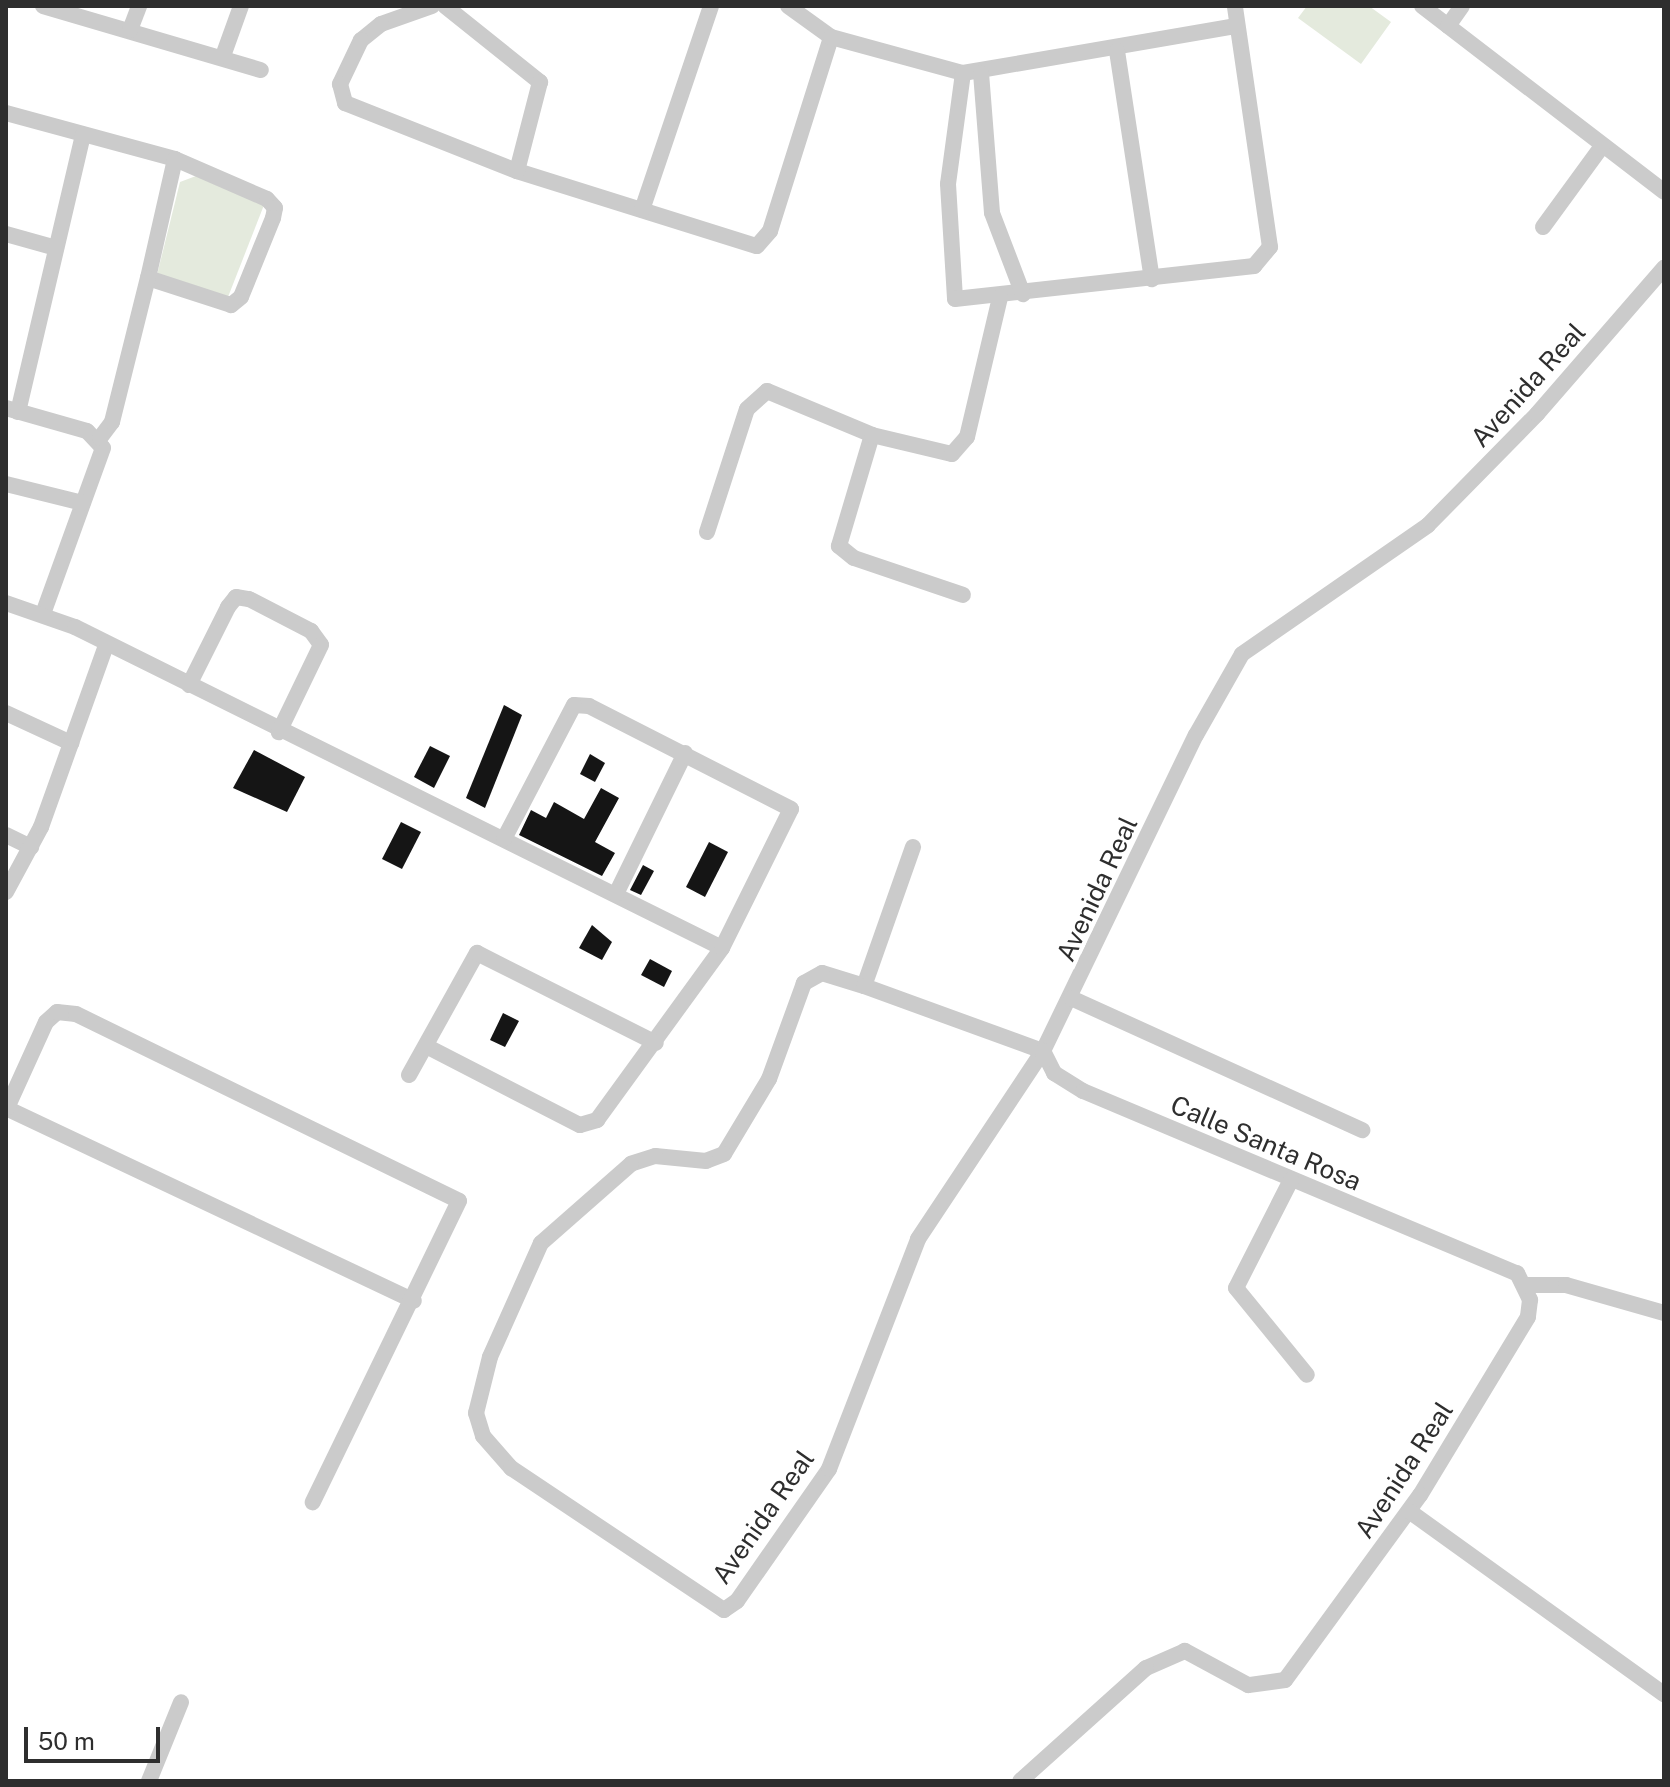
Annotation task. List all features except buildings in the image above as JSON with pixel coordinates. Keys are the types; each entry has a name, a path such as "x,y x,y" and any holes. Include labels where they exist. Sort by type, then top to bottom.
{"street":[{"path":"43,6 223,56 261,70"},
{"path":"130,30 139,6"},
{"path":"223,56 241,6"},
{"path":"432,6 381,24 361,40 338,92 345,103 517,171 757,246 770,231 831,37"},
{"path":"445,6 540,82 517,171"},
{"path":"642,210 711,6"},
{"path":"788,6 831,37 963,73 981,73 1117,51 1235,26"},
{"path":"963,73 948,184 955,299 1000,297 1254,266 1267,257 1235,26 1235,6"},
{"path":"1422,6 1664,192"},
{"path":"1448,26 1462,6"},
{"path":"1117,51 1152,279"},
{"path":"981,73 992,213 1023,294"},
{"path":"6,113 175,159 267,199 275,208 241,297 231,305 148,278"},
{"path":"83,134 12,410 100,438"},
{"path":"1543,227 1602,146"},
{"path":"100,438 112,422 175,159"},
{"path":"6,234 56,248"},
{"name":"Avenida Real","path":"864,986 822,973 804,983 769,1079 724,1154 706,1161 640,1158 541,1243 525,1267 490,1357 476,1413 483,1436 511,1468 697,1597 724,1610 737,1601 822,1480 918,1239 1043,1051 1044,1038 1071,998 1196,735 1242,654 1428,525 1537,414 1664,268"},
{"path":"707,532 757,395 767,391 872,435 952,454 967,437 1000,297"},
{"path":"872,435 839,546 854,558 963,595"},
{"path":"43,614 103,448 100,438"},
{"path":"6,484 83,503"},
{"path":"189,685 236,597 249,599 311,631 321,645 279,732"},
{"path":"6,603 43,614 107,643 279,732 504,839 722,948"},
{"path":"6,892 31,847 107,643"},
{"path":"426,1046 588,1126 656,1043 722,948 791,809 589,706 574,705 504,839"},
{"path":"6,713 71,743"},
{"path":"616,894 685,753"},
{"path":"6,835 31,847"},
{"path":"913,847 864,986 1043,1051"},
{"path":"409,1075 477,953 656,1043"},
{"path":"1071,998 1362,1130"},
{"path":"313,1502 414,1301 459,1201 76,1014 57,1012 46,1022 7,1108 414,1301"},
{"name":"Calle Santa Rosa","path":"1043,1051 1054,1073 1083,1091 1509,1269 1526,1285"},
{"path":"1291,1180 1236,1288 1307,1375"},
{"path":"1526,1285 1566,1285 1664,1313"},
{"name":"Avenida Real","path":"1020,1781 1146,1668 1185,1651 1248,1685 1285,1680 1409,1511 1528,1317 1526,1285"},
{"path":"1409,1511 1664,1694"},
{"path":"149,1781 181,1702"}],"shaded area":[{"path":"1307,6 1369,6 1391,22 1361,64 1298,18"},
{"path":"196,176 264,205 228,297 157,275 180,182"}]}
